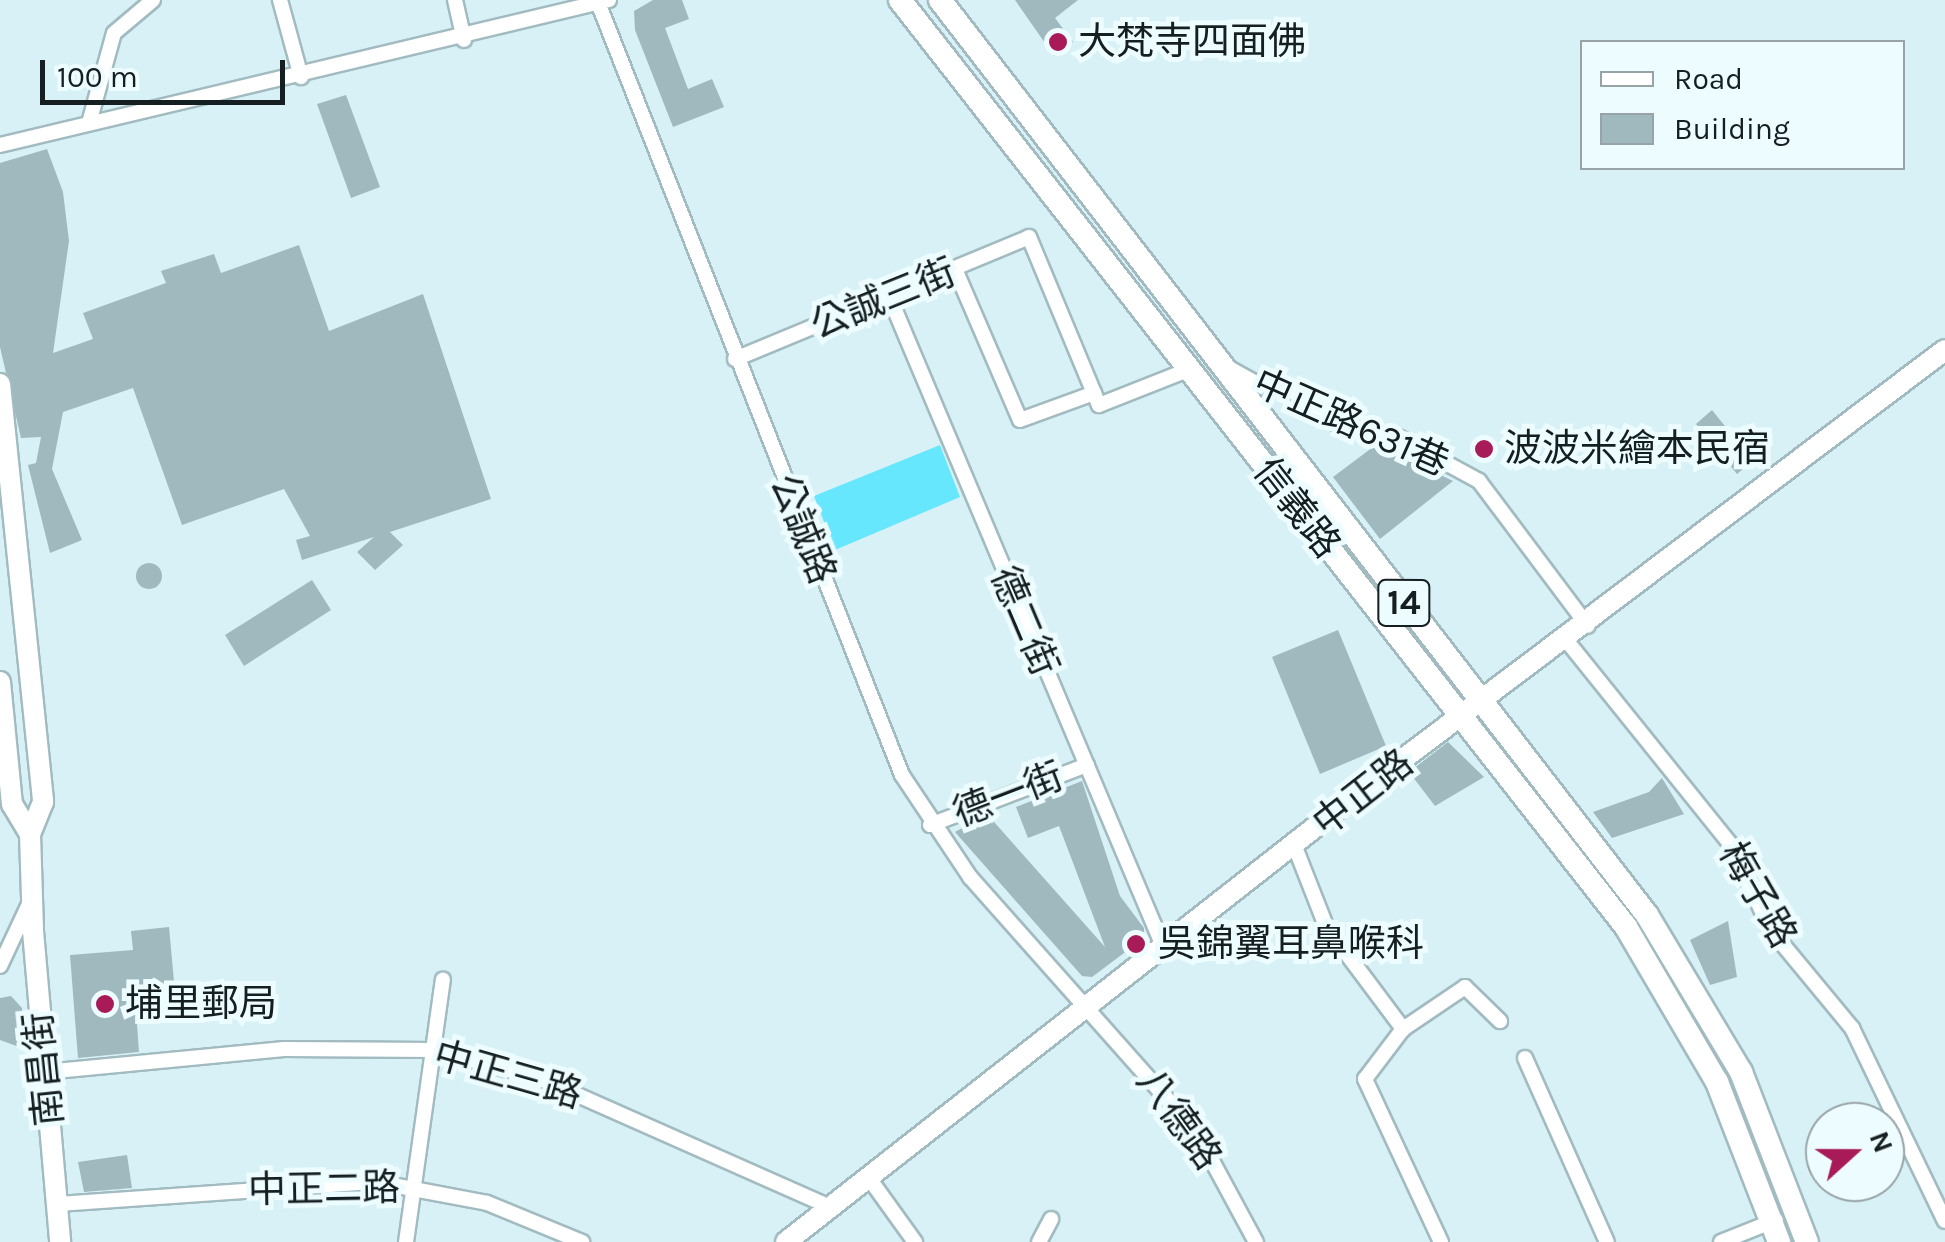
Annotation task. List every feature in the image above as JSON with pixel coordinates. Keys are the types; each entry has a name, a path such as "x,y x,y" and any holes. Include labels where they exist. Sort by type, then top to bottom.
{"main road":[{"name":"信義路","path":"900,0 1188,370 1689,976 1741,1072 1807,1242"},
{"name":"信義路","path":"940,0 1222,364 1667,986 1717,1082 1775,1232"},
{"path":"1131,296 1155,279"}],"street":[{"path":"89,123 114,34 153,0"},
{"path":"280,0 301,77"},
{"path":"455,0 464,40"},
{"path":"0,145 464,40 604,2"},
{"name":"公誠路","path":"604,2 735,359 902,775 930,825 1090,1004"},
{"name":"公誠三街","path":"735,359 1030,237 1096,399"},
{"path":"955,269 1020,420 1188,370"},
{"name":"德二街","path":"889,296 1162,944"},
{"name":"中正路","path":"786,1242 1162,944 1470,711 1588,627 1945,350"},
{"name":"中正路631巷","path":"1222,364 1260,386 1287,388 1337,424 1398,437 1479,481 1588,627"},
{"path":"0,384 24,584 43,802 30,834"},
{"path":"0,585 24,584"},
{"name":"梅子路","path":"1567,641 1732,846 1770,929 1852,1028 1945,1222"},
{"path":"0,682 12,804 30,834"},
{"name":"德一街","path":"930,825 1087,765"},
{"name":"南昌街","path":"30,834 60,1242"},
{"path":"1294,846 1326,926 1403,1030"},
{"path":"0,966 32,896"},
{"path":"406,1242 443,980"},
{"path":"1441,1242 1365,1079 1403,1030 1465,987 1500,1021"},
{"name":"八德路","path":"1090,1004 1197,1133 1256,1242"},
{"name":"中正三路","path":"45,1072 284,1048 434,1050 539,1078 830,1207"},
{"path":"1524,1058 1607,1242"},
{"path":"869,1178 915,1242"},
{"name":"中正二路","path":"58,1204 336,1183 411,1186 487,1203 582,1242"},
{"path":"1721,1242 1775,1232 1795,1211"},
{"path":"1039,1242 1051,1218"}],"shaded area":[{"path":"940,445 960,497 835,550 814,496"}],"building":[{"path":"653,0 682,0 689,19 665,28 688,89 712,79 724,107 673,127 635,30 634,11"},
{"path":"1015,0 1078,0 1055,18 1073,42 1054,56"},
{"path":"346,95 380,187 351,198 317,104"},
{"path":"47,149 63,192 69,241 53,353 93,339 83,313 166,283 161,271 214,254 221,273 299,245 329,331 423,294 491,499 390,532 403,545 375,570 357,552 374,537 302,560 296,540 310,536 284,489 182,525 133,388 63,412 52,469 82,540 50,553 28,465 36,463 41,437 21,438 0,347 0,163"},
{"path":"1712,410 1753,461 1737,474 1696,424"},
{"path":"1377,444 1453,481 1380,539 1333,477"},
{"path":"149,563 158,567 162,576 158,585 149,589 140,585 136,576 140,567"},
{"path":"312,580 331,610 244,666 225,635"},
{"path":"1338,630 1386,746 1320,774 1272,657"},
{"path":"1448,742 1484,777 1435,806 1409,772"},
{"path":"1662,778 1684,814 1612,838 1593,812 1649,792"},
{"path":"1082,781 1120,896 1144,928 1144,938 1092,977 1082,976 955,832 987,814 1105,947 1059,826 1028,838 1016,807"},
{"path":"1728,921 1737,977 1710,985 1690,940"},
{"name":"埔里郵局","path":"169,927 175,992 135,996 139,1052 78,1058 70,955 133,950 131,931"},
{"path":"11,996 22,1008 22,1048 0,1040 0,998"},
{"path":"127,1155 132,1188 84,1192 78,1162"}],"place":[{"name":"大梵寺四面佛","path":"1058,42"},
{"name":"波波米繪本民宿","path":"1484,449"},
{"name":"吳錦翼耳鼻喉科","path":"1136,944"},
{"name":"埔里郵局","path":"105,1004"}]}
